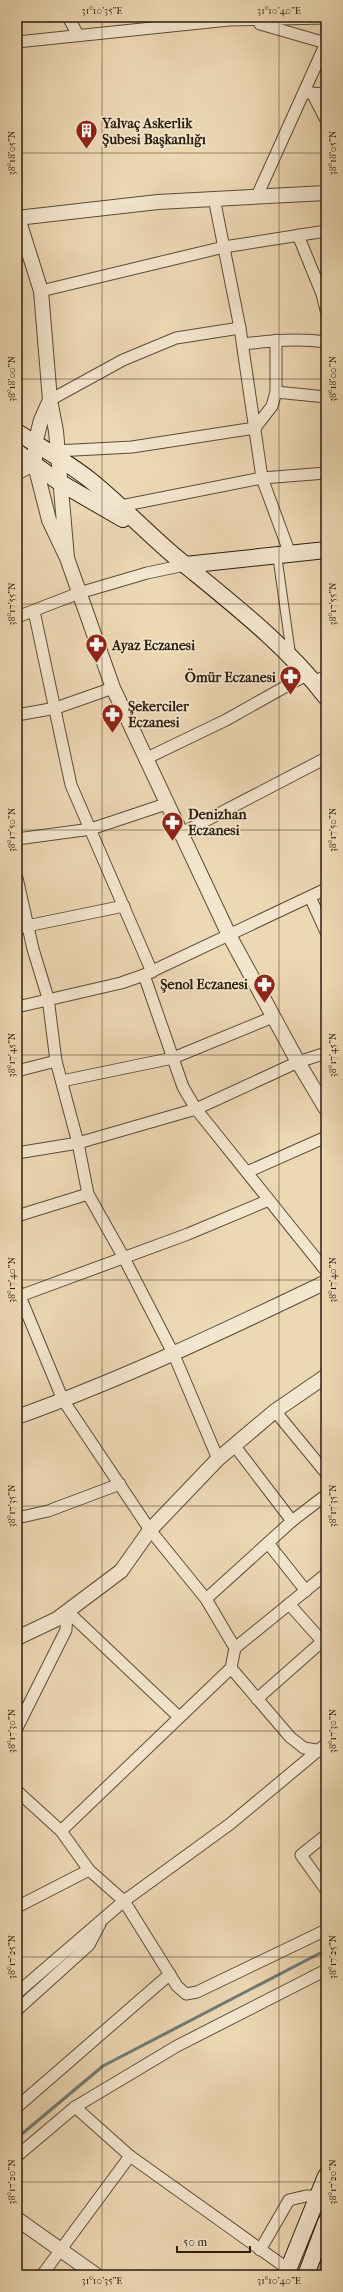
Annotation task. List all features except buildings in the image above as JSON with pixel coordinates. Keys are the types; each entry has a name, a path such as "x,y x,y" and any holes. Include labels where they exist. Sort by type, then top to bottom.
{"main road":[{"path":"17,432 35,444 56,453 91,480 150,535 262,629 291,658 316,677 326,697"},
{"path":"17,452 59,482 150,535"},
{"path":"186,565 326,550"},
{"path":"287,2272 326,2176"},
{"path":"306,2275 326,2222"}],"street":[{"path":"68,17 78,35"},
{"path":"17,42 78,35 158,22 229,19 250,21 326,18"},
{"path":"250,21 326,43 309,93 258,196"},
{"path":"309,93 326,94"},
{"path":"309,93 326,120"},
{"path":"67,558 56,453 56,431 50,400 41,291 18,217 158,202 326,193"},
{"path":"214,198 243,344 262,478 284,555 291,658"},
{"path":"41,291 224,247 326,230"},
{"path":"298,235 326,306"},
{"path":"240,328 176,338 123,360 50,400 41,420 35,444 35,465 49,520 67,558 113,688 145,759 229,935 298,1062 326,1109"},
{"path":"243,344 276,340 326,342"},
{"path":"56,453 132,447 255,428 272,406 276,392 276,340"},
{"path":"276,392 326,397"},
{"path":"17,474 35,465"},
{"path":"103,508 119,507 262,478 326,473"},
{"path":"17,616 34,611 79,592 147,573 186,565"},
{"path":"34,611 72,785 124,906 148,973 183,1087 196,1109 326,1271"},
{"path":"145,759 316,677"},
{"path":"17,715 56,708 113,688"},
{"path":"180,834 326,758"},
{"path":"17,839 91,828 166,804"},
{"path":"17,878 22,927 48,998 56,1061 78,1143 88,1194 124,1258 174,1355 218,1459"},
{"path":"310,897 326,882"},
{"path":"17,1007 48,998 121,983 148,973 326,889"},
{"path":"310,897 326,932"},
{"path":"22,927 124,906"},
{"path":"62,1081 173,1058 273,1017"},
{"path":"17,1153 78,1143 196,1109 298,1062 326,1053"},
{"path":"17,1071 56,1061"},
{"path":"247,1172 326,1137"},
{"path":"17,1216 88,1194"},
{"path":"235,1648 206,1599 150,1530 63,1400 18,1294 124,1258 188,1234 269,1200"},
{"path":"17,1417 174,1355 326,1282"},
{"path":"17,1638 57,1619 121,1571 150,1530 218,1459 275,1411 326,1376"},
{"path":"275,1411 326,1473"},
{"path":"234,1445 292,1521"},
{"path":"17,1518 48,1510 120,1484"},
{"path":"206,1599 292,1521 326,1495"},
{"path":"268,1543 306,1591"},
{"path":"61,1831 231,1668 235,1648 326,1574"},
{"path":"257,1699 324,1640 290,1604"},
{"path":"67,1611 179,1717"},
{"path":"17,1728 66,1630 67,1611"},
{"path":"231,1668 290,1737 304,1748 324,1749"},
{"path":"17,1993 124,1901 230,1824 324,1749"},
{"path":"17,1791 61,1831 89,1870 124,1901 177,1986 186,1994 197,1992 326,1930"},
{"path":"326,1835 301,1855 326,1890"},
{"path":"17,1907 89,1870"},
{"path":"17,2010 89,1945 103,1918"},
{"path":"17,2156 75,2107 177,2046 326,1970"},
{"path":"17,2107 170,1974"},
{"path":"75,2107 130,2156 260,2250 287,2272"},
{"path":"42,2275 130,2156"},
{"path":"260,2250 290,2200 306,2196 318,2196"},
{"path":"17,2219 96,2275"}],"green space":[{"path":"326,2243 326,2275 314,2275"}],"waterway":[{"path":"17,2138 103,2066 326,1950"}],"place":[{"name":"Yalvaç Askerlik Şubesi Başkanlığı","path":"86,150"},
{"name":"Ayaz Eczanesi","path":"96,664"},
{"name":"Ömür Eczanesi","path":"291,696"},
{"name":"Şekerciler Eczanesi","path":"112,734"},
{"name":"Denizhan Eczanesi","path":"173,842"},
{"name":"Şenol Eczanesi","path":"264,1004"}]}
